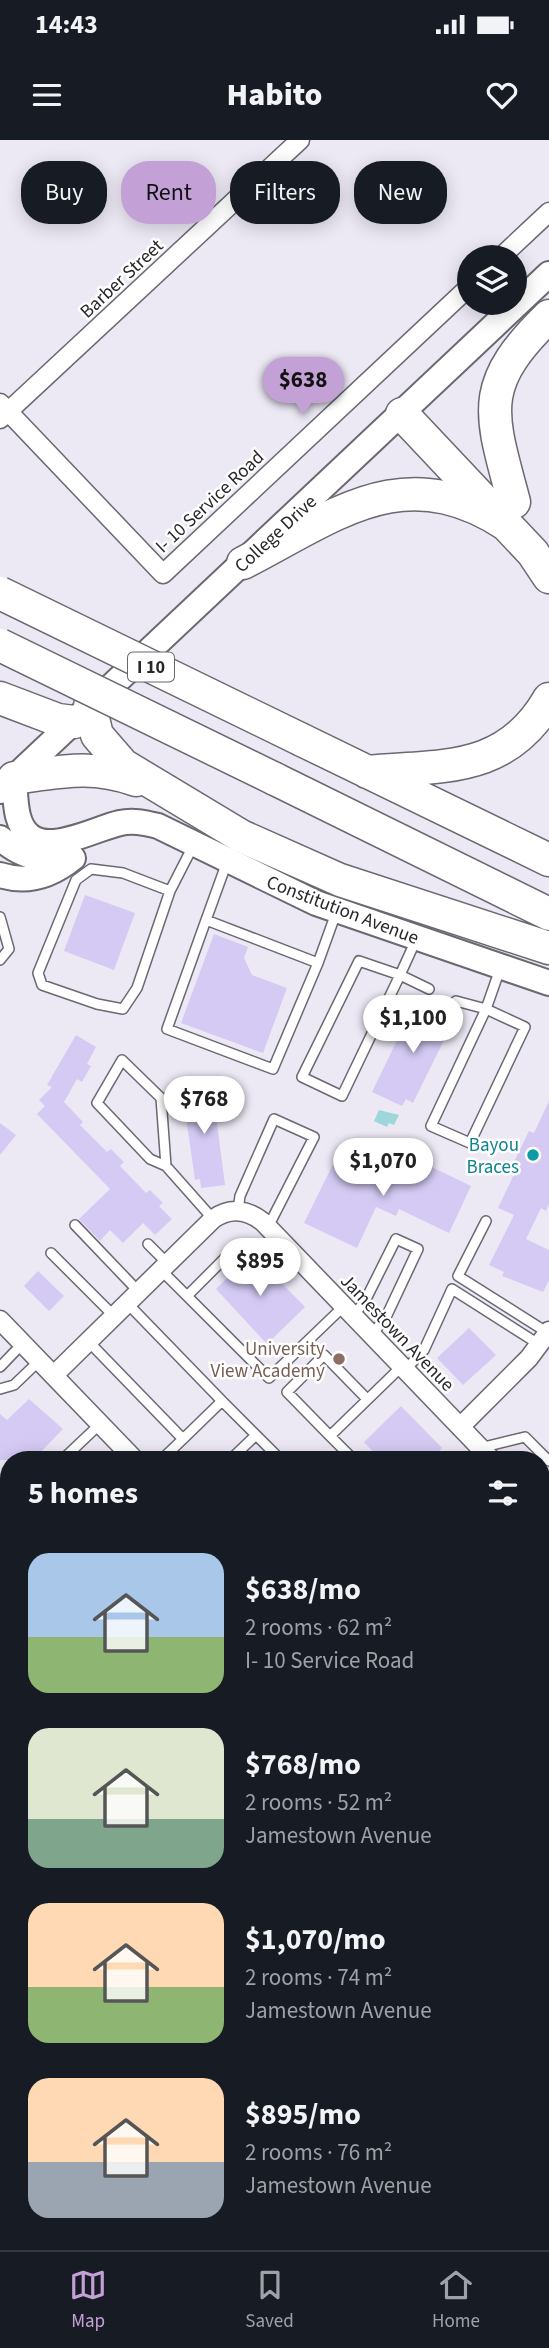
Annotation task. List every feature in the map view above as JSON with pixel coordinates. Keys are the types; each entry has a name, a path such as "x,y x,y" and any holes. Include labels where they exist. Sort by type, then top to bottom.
{"highway":[{"path":"510,514 494,429 498,387 514,352 549,316"},
{"path":"410,406 510,514 549,577"},
{"path":"243,563 342,512 387,495 426,493 446,496 510,514 549,540"},
{"name":"I 10","path":"0,593 549,860"},
{"name":"I 10","path":"0,645 549,914"},
{"path":"0,698 58,720 82,714 105,746 123,765 241,836 340,880 549,947"},
{"path":"367,772 444,767 480,760 512,743 524,732 549,699"},
{"path":"7,785 83,768 112,772 159,789"}],"street":[{"name":"Barber Street","path":"3,411 300,140"},
{"path":"514,245 549,212"},
{"name":"College Drive","path":"7,785 549,274"},
{"name":"I- 10 Service Road","path":"3,411 163,574 457,298"},
{"name":"Constitution Avenue","path":"7,785 24,830 35,840 50,844 95,837"},
{"name":"Constitution Avenue","path":"0,838 20,852 38,858 66,854 121,823 139,822 158,826 337,911 549,983"},
{"name":"Constitution Avenue","path":"0,875 26,879 44,876 64,865 95,837"},
{"path":"54,1374 213,1219 238,1210"},
{"name":"Jamestown Avenue","path":"238,1210 251,1214 268,1227 460,1427 477,1451"},
{"path":"0,1320 126,1451"},
{"path":"460,1427 546,1336"}],"lane":[{"path":"170,891 123,873 91,870 76,880 38,973 42,985 97,1004 123,1009 137,988 170,891 194,844"},
{"path":"228,860 167,1029 273,1069 337,911"},
{"path":"0,918 9,949 0,960"},
{"path":"206,919 318,963"},
{"path":"416,939 400,975 342,1096 302,1077 359,961 400,975 429,989"},
{"path":"456,1001 486,1009 525,1027 470,1143 431,1126 486,1009 500,967"},
{"path":"166,1166 161,1098 122,1060 97,1103 150,1159 166,1166 213,1219"},
{"path":"238,1210 240,1196 274,1119 314,1136 268,1227"},
{"path":"486,1221 458,1276 546,1336"},
{"path":"75,1225 222,1401 271,1451"},
{"path":"148,1244 187,1296 269,1378 348,1310 364,1303 396,1238 418,1249 387,1315 372,1335"},
{"path":"51,1253 114,1316"},
{"path":"187,1296 227,1256"},
{"path":"330,1436 367,1399 424,1350 453,1289 546,1336"},
{"path":"88,1341 183,1438"},
{"path":"0,1367 23,1343"},
{"path":"345,1451 286,1392 324,1355 367,1399"},
{"path":"0,1389 14,1385 40,1360"},
{"path":"170,1451 222,1401"},
{"path":"71,1451 100,1423"},
{"path":"239,1451 256,1435"},
{"path":"492,1451 525,1437 539,1451"}],"water":[{"path":"379,1110 399,1115 394,1125 389,1123 387,1127 374,1121"}],"building":[{"path":"85,895 135,913 114,970 64,951"},
{"path":"214,934 248,947 244,958 252,975 287,988 263,1053 181,1023"},
{"path":"416,1001 446,1016 443,1022 451,1026 413,1103 406,1099 402,1106 372,1092"},
{"path":"76,1035 96,1047 87,1064 91,1066 82,1082 77,1079 64,1102 83,1122 80,1125 107,1152 111,1149 124,1162 120,1166 146,1193 150,1190 163,1203 159,1206 172,1219 155,1235 143,1223 123,1243 110,1230 100,1241 79,1219 110,1189 37,1114 45,1106 39,1100 52,1087 47,1085"},
{"path":"212,1085 225,1185 201,1188 200,1179 195,1180 182,1089"},
{"path":"549,1101 549,1204 546,1211 541,1208 526,1239 549,1250 549,1280 543,1292 502,1276 504,1272 489,1265 514,1215 498,1208 516,1170 511,1168 529,1131 534,1133"},
{"path":"0,1123 16,1135 0,1155"},
{"path":"349,1151 368,1160 365,1166 403,1185 415,1159 471,1186 449,1233 399,1209 396,1216 376,1207 357,1248 304,1223 338,1154 346,1158"},
{"path":"252,1253 305,1307 267,1344 216,1289"},
{"path":"38,1271 64,1296 49,1311 24,1286"},
{"path":"469,1328 496,1355 463,1385 437,1358"},
{"path":"29,1399 63,1429 42,1451 0,1451 0,1414 7,1420"},
{"path":"401,1406 442,1448 439,1451 372,1451 364,1442"}],"place":[{"name":"Bayou Braces","path":"533,1155"},
{"name":"University View Academy","path":"339,1359"}]}
